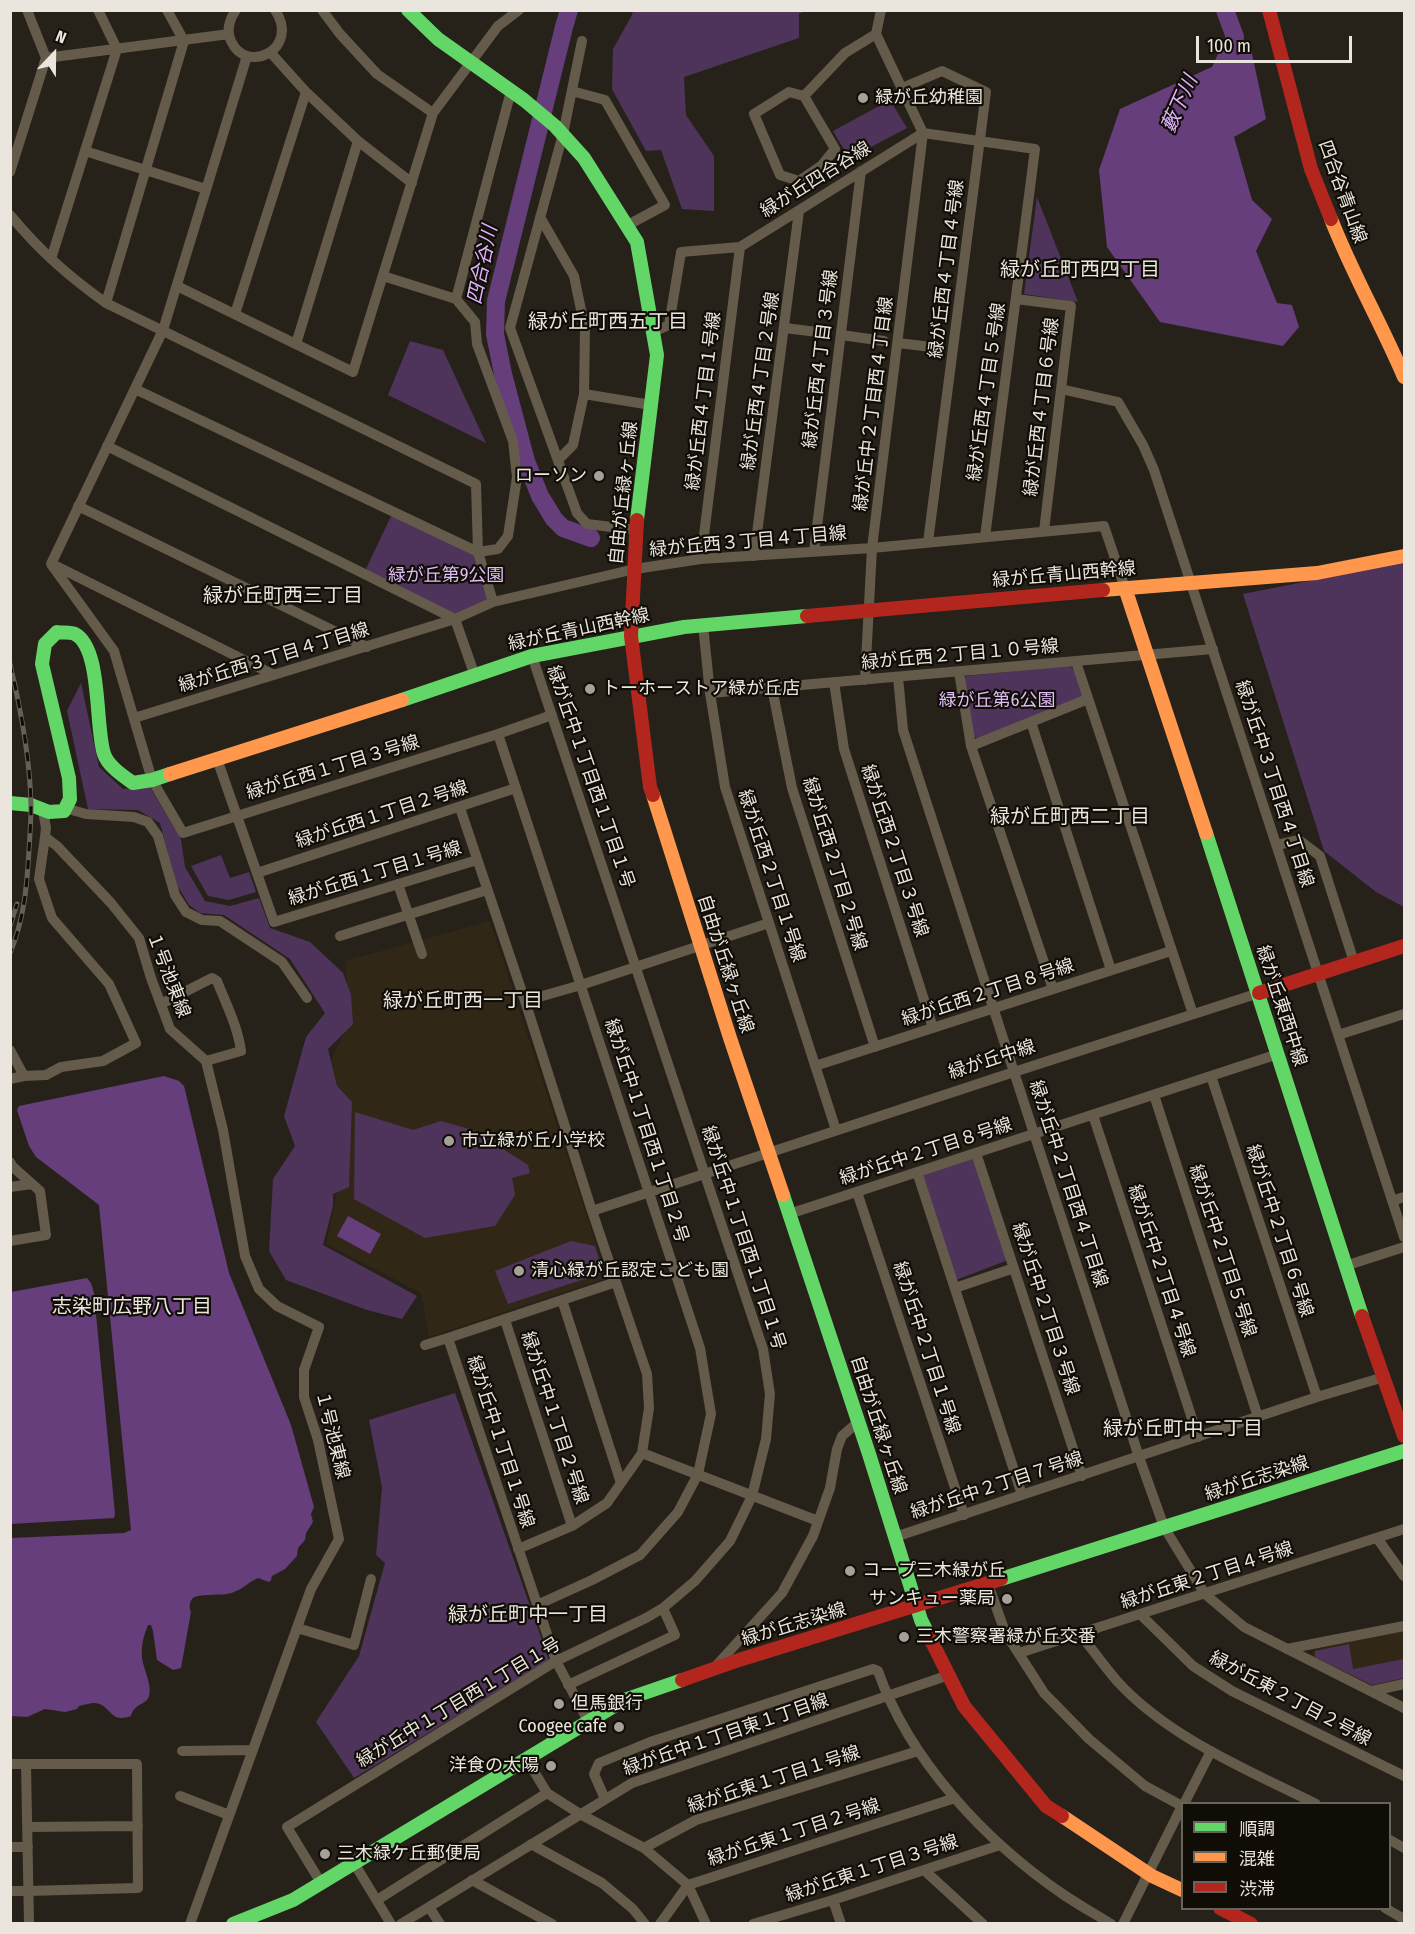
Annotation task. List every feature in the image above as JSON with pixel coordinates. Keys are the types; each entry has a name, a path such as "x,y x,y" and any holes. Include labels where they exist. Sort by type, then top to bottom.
{"street":[{"path":"10,172 46,58 27,10"},
{"path":"51,259 117,49 98,10"},
{"path":"106,303 184,40 167,10"},
{"path":"236,10 230,19 229,34 233,45 239,52 256,57 270,52 279,44 283,27 279,12"},
{"path":"322,10 340,34 377,74 433,113"},
{"name":"自由が丘緑ヶ丘線","path":"408,10 438,39 524,100 559,130 584,158 637,242 657,355 636,530 631,636 650,787 921,1620 964,1706 1046,1806 1148,1873 1181,1890"},
{"path":"881,10 876,34 923,133"},
{"name":"四合谷青山線","path":"1269,10 1311,169 1344,254 1388,339 1404,377"},
{"path":"177,286 353,372 433,113 498,26 516,11"},
{"path":"46,58 229,34"},
{"path":"804,96 845,53 876,34"},
{"path":"582,41 572,91 559,130 540,217 510,328 577,513 587,524 636,530"},
{"path":"270,52 306,92 358,141 412,183"},
{"path":"51,564 163,330 247,56"},
{"name":"緑が丘西４丁目４号線","path":"902,88 942,71 986,92 928,542"},
{"path":"456,299 511,91"},
{"path":"572,91 605,100 665,205 626,226"},
{"path":"235,314 306,92"},
{"path":"789,93 804,96 835,149 822,165 799,181 780,175 754,114 789,93"},
{"name":"緑が丘西４丁目５号線","path":"923,133 1035,148 985,537"},
{"name":"緑が丘四合谷線","path":"653,332 669,325 681,252 740,247 923,133"},
{"name":"緑が丘中２丁目西４丁目線","path":"865,680 872,548 923,133"},
{"path":"296,344 358,141"},
{"path":"85,151 206,189"},
{"name":"緑が丘西４丁目３号線","path":"814,551 861,171"},
{"name":"緑が丘西４丁目２号線","path":"754,556 799,211"},
{"path":"10,214 35,244 71,278 106,303 476,484 478,552 493,602"},
{"path":"540,217 574,276 585,329 584,394 573,446 558,460"},
{"name":"緑が丘西４丁目１号線","path":"701,559 740,247"},
{"path":"135,389 478,552 498,549 508,536 517,477 513,441 477,344 475,322 456,299 383,276"},
{"name":"緑が丘西４丁目６号線","path":"1016,299 1071,306 1044,531"},
{"path":"785,328 825,333"},
{"path":"840,335 884,341"},
{"path":"898,343 940,348"},
{"name":"緑が丘中３丁目西４丁目線","path":"1061,388 1118,402 1143,445 1154,470 1404,1237"},
{"path":"584,394 651,405"},
{"path":"107,446 455,619 474,676"},
{"path":"78,506 367,647"},
{"name":"緑が丘西３丁目４丁目線","path":"134,718 455,619 493,602 634,569 701,559 872,548 1104,526 1125,588"},
{"name":"緑が丘青山西幹線","path":"65,808 70,799 69,778 42,664 45,645 57,632 75,634 87,646 94,676 104,755 119,773 133,783 152,780 422,694 532,656 631,636 703,625 1317,573 1404,556"},
{"path":"51,564 274,675"},
{"path":"51,564 114,651 152,780"},
{"name":"緑が丘東西中線","path":"1125,588 1259,993 1368,1339 1404,1436"},
{"name":"緑が丘西２丁目１号線","path":"703,625 710,693 725,787 836,1130"},
{"name":"緑が丘西２丁目１０号線","path":"710,693 1213,649"},
{"name":"緑が丘中１丁目西１丁目１号","path":"321,1883 287,1827 556,1661 663,1608 695,1581 729,1540 752,1496 766,1439 770,1394 763,1349 532,656"},
{"path":"1076,662 1193,1014"},
{"path":"959,672 971,746 1053,989"},
{"name":"緑が丘中２丁目西４丁目線","path":"898,677 903,730 1139,1457 1164,1527 1205,1594 1244,1627 1404,1708"},
{"name":"緑が丘西２丁目３号線","path":"834,682 844,748 933,1028"},
{"name":"緑が丘西２丁目２号線","path":"772,688 792,788 875,1047"},
{"path":"971,746 1088,699"},
{"name":"緑が丘西１丁目３号線","path":"152,780 183,833 552,715"},
{"path":"1031,722 1111,970"},
{"name":"緑が丘中１丁目西１丁目２号","path":"498,734 700,1348 711,1414 698,1474 678,1512 640,1555 537,1605"},
{"name":"緑が丘西１丁目１号線","path":"217,759 274,922 477,860"},
{"name":"緑が丘西１丁目２号線","path":"257,873 516,788"},
{"path":"10,802 31,805 43,811 64,811 65,808 86,814 134,817 148,822 158,836 175,895 186,912 202,920 220,921 282,962 307,998"},
{"path":"460,808 647,1374 649,1408 642,1453 607,1503 572,1526 518,1550"},
{"path":"10,1079 24,1076 46,1076 61,1067 103,1061 136,1043 109,984 52,918 39,879 46,828 43,811"},
{"name":"１号池東線","path":"45,837 57,846 111,903 139,938 170,1029 206,1061 223,1130 245,1256 259,1289 278,1306 319,1327 304,1370 304,1397 318,1440 339,1539 311,1589 190,1923"},
{"path":"1277,845 1299,840 1320,856 1354,962"},
{"path":"398,884 422,954"},
{"path":"340,936 488,890"},
{"path":"525,1001 581,985 769,923"},
{"name":"緑が丘中線","path":"592,1211 1404,946"},
{"name":"緑が丘西２丁目８号線","path":"815,1066 1171,951"},
{"path":"161,1004 212,978 218,981 238,1033 241,1051 206,1061"},
{"path":"1338,1035 1403,1017"},
{"path":"10,1050 24,1076"},
{"name":"緑が丘中２丁目８号線","path":"789,1214 1278,1054"},
{"name":"緑が丘中２丁目６号線","path":"1210,1076 1317,1397"},
{"name":"緑が丘中２丁目５号線","path":"1154,1095 1258,1417"},
{"name":"緑が丘中２丁目４号線","path":"1093,1115 1198,1437"},
{"name":"緑が丘中２丁目３号線","path":"976,1153 1082,1476"},
{"path":"10,1162 40,1191 46,1235 10,1241"},
{"path":"917,1172 1022,1496"},
{"path":"10,1187 32,1184"},
{"name":"緑が丘中２丁目１号線","path":"857,1192 964,1515"},
{"path":"1392,1201 1404,1197"},
{"path":"1345,1266 1404,1247"},
{"path":"955,1288 1014,1268"},
{"name":"緑が丘中１丁目１号線","path":"588,1721 556,1661 448,1338 616,1282"},
{"path":"562,1300 621,1483"},
{"name":"緑が丘中１丁目２号線","path":"505,1320 572,1526"},
{"path":"425,1345 448,1338"},
{"name":"緑が丘中２丁目７号線","path":"895,1537 1317,1397 1384,1377"},
{"path":"713,1669 782,1593 813,1536 830,1488 837,1449 842,1436 858,1422"},
{"name":"緑が丘志染線","path":"233,1923 293,1900 624,1700 713,1669 1404,1451"},
{"path":"642,1453 818,1521"},
{"name":"緑が丘東２丁目４号線","path":"1019,1653 1404,1528"},
{"path":"1377,1538 1404,1576"},
{"path":"297,1628 354,1645 371,1579"},
{"path":"988,1584 1005,1632 1044,1693 1089,1739 1145,1786 1181,1804"},
{"path":"568,1685 675,1635 663,1608"},
{"name":"緑が丘東２丁目２号線","path":"1141,1615 1193,1666 1232,1691 1404,1776"},
{"path":"1287,1648 1404,1626"},
{"path":"1080,1634 1118,1681 1155,1715 1211,1752 1314,1802"},
{"path":"605,1798 594,1774 599,1764 650,1742 873,1668 878,1671 887,1696 918,1751 955,1798 1000,1845 1063,1894 1111,1923"},
{"name":"緑が丘中１丁目東１丁目線","path":"401,1923 632,1783 949,1675"},
{"path":"1372,1691 1404,1684"},
{"path":"182,1750 253,1750"},
{"name":"緑が丘東１丁目１号線","path":"644,1848 696,1820 918,1751"},
{"path":"1185,1802 1211,1752"},
{"path":"526,1758 547,1793 580,1814 644,1848 688,1885 706,1923"},
{"path":"10,1764 137,1764 138,1826 138,1888 10,1891"},
{"path":"26,1764 29,1923"},
{"path":"376,1900 547,1793"},
{"path":"180,1796 230,1815"},
{"name":"緑が丘東１丁目２号線","path":"688,1885 955,1798"},
{"path":"1123,1923 1181,1809"},
{"path":"27,1827 138,1826"},
{"path":"531,1844 602,1882 633,1909 645,1923"},
{"name":"緑が丘東１丁目３号線","path":"753,1923 833,1900 1000,1845"},
{"path":"10,1847 28,1847"},
{"path":"354,1863 391,1923"},
{"path":"924,1870 983,1923"},
{"path":"472,1880 552,1923"},
{"path":"660,1923 688,1885"},
{"path":"833,1900 841,1923"},
{"path":"429,1907 440,1923"},
{"path":"1224,1910 1251,1923"},
{"path":"1388,1910 1404,1919"}],"shaded area":[{"name":"市立緑が丘小学校","path":"490,921 607,1278 429,1337 421,1293 326,1244 340,1180 328,1066 350,1021 345,961"},
{"path":"1404,1630 1404,1680 1372,1687 1313,1658 1312,1650"}],"green space":[{"path":"633,11 805,11 799,14 799,38 684,77 686,115 714,156 714,211 682,209 661,150 646,151 612,89 613,49"},
{"path":"890,100 907,128 856,155 845,151 833,131"},
{"path":"1037,197 1078,302 1024,294"},
{"path":"410,341 443,350 486,443 388,395"},
{"name":"緑が丘第9公園","path":"393,512 478,552 493,602 455,619 364,573"},
{"path":"1404,562 1404,907 1376,892 1324,851 1243,594"},
{"name":"緑が丘第6公園","path":"1070,666 1084,695 1082,699 980,739 974,737 964,680 966,676"},
{"path":"81,683 99,767 123,789 149,786 181,839 185,867 205,901 230,906 259,898 270,928 310,942 343,973 351,995 353,1024 328,1049 337,1086 352,1102 349,1187 333,1194 333,1206 323,1245 417,1296 402,1319 367,1310 286,1280 269,1251 273,1179 295,1146 284,1116 306,1037 325,1013 290,959 224,915 200,913 189,905 177,885 160,823 138,810 88,809 67,711"},
{"path":"221,855 230,878 249,872 256,892 229,900 208,896 191,866"},
{"path":"355,1112 413,1130 441,1121 473,1130 528,1165 530,1173 512,1178 515,1195 495,1226 425,1238 354,1199"},
{"path":"976,1153 1011,1259 953,1281 917,1172"},
{"path":"571,1241 595,1246 603,1273 508,1304 495,1271"},
{"path":"455,1393 549,1660 354,1778 316,1722 359,1656 385,1563 376,1555 382,1487 369,1420"},
{"path":"1349,1644 1353,1669 1404,1659 1404,1678 1372,1685 1315,1657 1315,1651"}],"water":[{"path":"1251,49 1266,119 1234,137 1252,200 1272,219 1256,251 1277,303 1292,305 1299,327 1283,346 1160,322 1107,247 1099,170 1120,109"},
{"path":"164,1076 179,1081 184,1086 229,1273 291,1425 314,1507 311,1514 313,1522 306,1533 305,1540 298,1548 297,1556 285,1569 272,1576 269,1582 258,1578 232,1593 193,1598 181,1668 173,1670 157,1660 153,1631 151,1625 148,1625 143,1639 142,1653 150,1692 148,1699 135,1709 131,1716 118,1718 101,1704 95,1703 65,1712 45,1709 27,1717 10,1716 11,1538 124,1533 131,1530 99,1205 36,1157 29,1146 17,1110 19,1106"},
{"path":"348,1216 381,1234 370,1254 337,1236"},
{"path":"87,1278 94,1293 114,1518 11,1524 11,1292"}],"waterway":[{"name":"四合谷川","path":"569,10 496,301 495,334 526,461 540,496 554,519 563,528 591,538"},
{"name":"藪下川","path":"1215,83 1235,37 1225,10"}],"railway":[{"path":"10,664 24,734 31,805 24,903 19,928 10,953"},
{"path":"10,926 17,904"}],"traffic: fast":[{"path":"408,10 438,39 524,100 555,126 584,158 637,242 657,355 637,520"},
{"path":"402,700 532,656 684,627 807,616"},
{"path":"10,803 31,805 49,812 64,811 70,799 69,778 42,664 45,644 57,632 75,634 84,642 90,655 94,671 101,742 109,763 133,783 170,774"},
{"path":"1206,833 1362,1316"},
{"path":"783,1195 869,1454 921,1620 929,1636"},
{"path":"1001,1579 1404,1451"},
{"path":"233,1924 293,1900 624,1700 682,1680"}],"traffic: slow":[{"path":"1331,219 1404,377"},
{"path":"1103,590 1317,573 1404,556"},
{"path":"1125,588 1206,833"},
{"path":"170,774 402,700"},
{"path":"653,795 730,1038 783,1195"},
{"path":"1062,1816 1152,1876 1181,1890"}],"traffic: jam":[{"path":"1269,10 1311,169 1331,219"},
{"path":"637,520 631,636 650,787 653,795"},
{"path":"807,616 1103,590"},
{"path":"1259,993 1404,946"},
{"path":"1362,1316 1404,1436"},
{"path":"682,1680 739,1660 1001,1579"},
{"path":"929,1636 964,1706 1046,1806 1062,1816"},
{"path":"1224,1910 1251,1924"}],"place":[{"name":"緑が丘幼稚園","path":"863,98"},
{"name":"ローソン","path":"599,476"},
{"name":"トーホーストア緑が丘店","path":"590,689"},
{"name":"市立緑が丘小学校","path":"449,1141"},
{"name":"清心緑が丘認定こども園","path":"519,1271"},
{"name":"コープ三木緑が丘","path":"850,1571"},
{"name":"サンキュー薬局","path":"1007,1599"},
{"name":"三木警察署緑が丘交番","path":"904,1637"},
{"name":"但馬銀行","path":"559,1704"},
{"name":"Coogee cafe","path":"619,1727"},
{"name":"洋食の太陽","path":"551,1766"},
{"name":"三木緑ケ丘郵便局","path":"325,1854"}],"district":[{"name":"緑が丘町西四丁目","path":"1080,270"},
{"name":"緑が丘町西五丁目","path":"608,322"},
{"name":"緑が丘町西三丁目","path":"283,596"},
{"name":"緑が丘町西二丁目","path":"1070,817"},
{"name":"緑が丘町西一丁目","path":"463,1001"},
{"name":"志染町広野八丁目","path":"132,1307"},
{"name":"緑が丘町中二丁目","path":"1183,1429"},
{"name":"緑が丘町中一丁目","path":"528,1615"}]}
